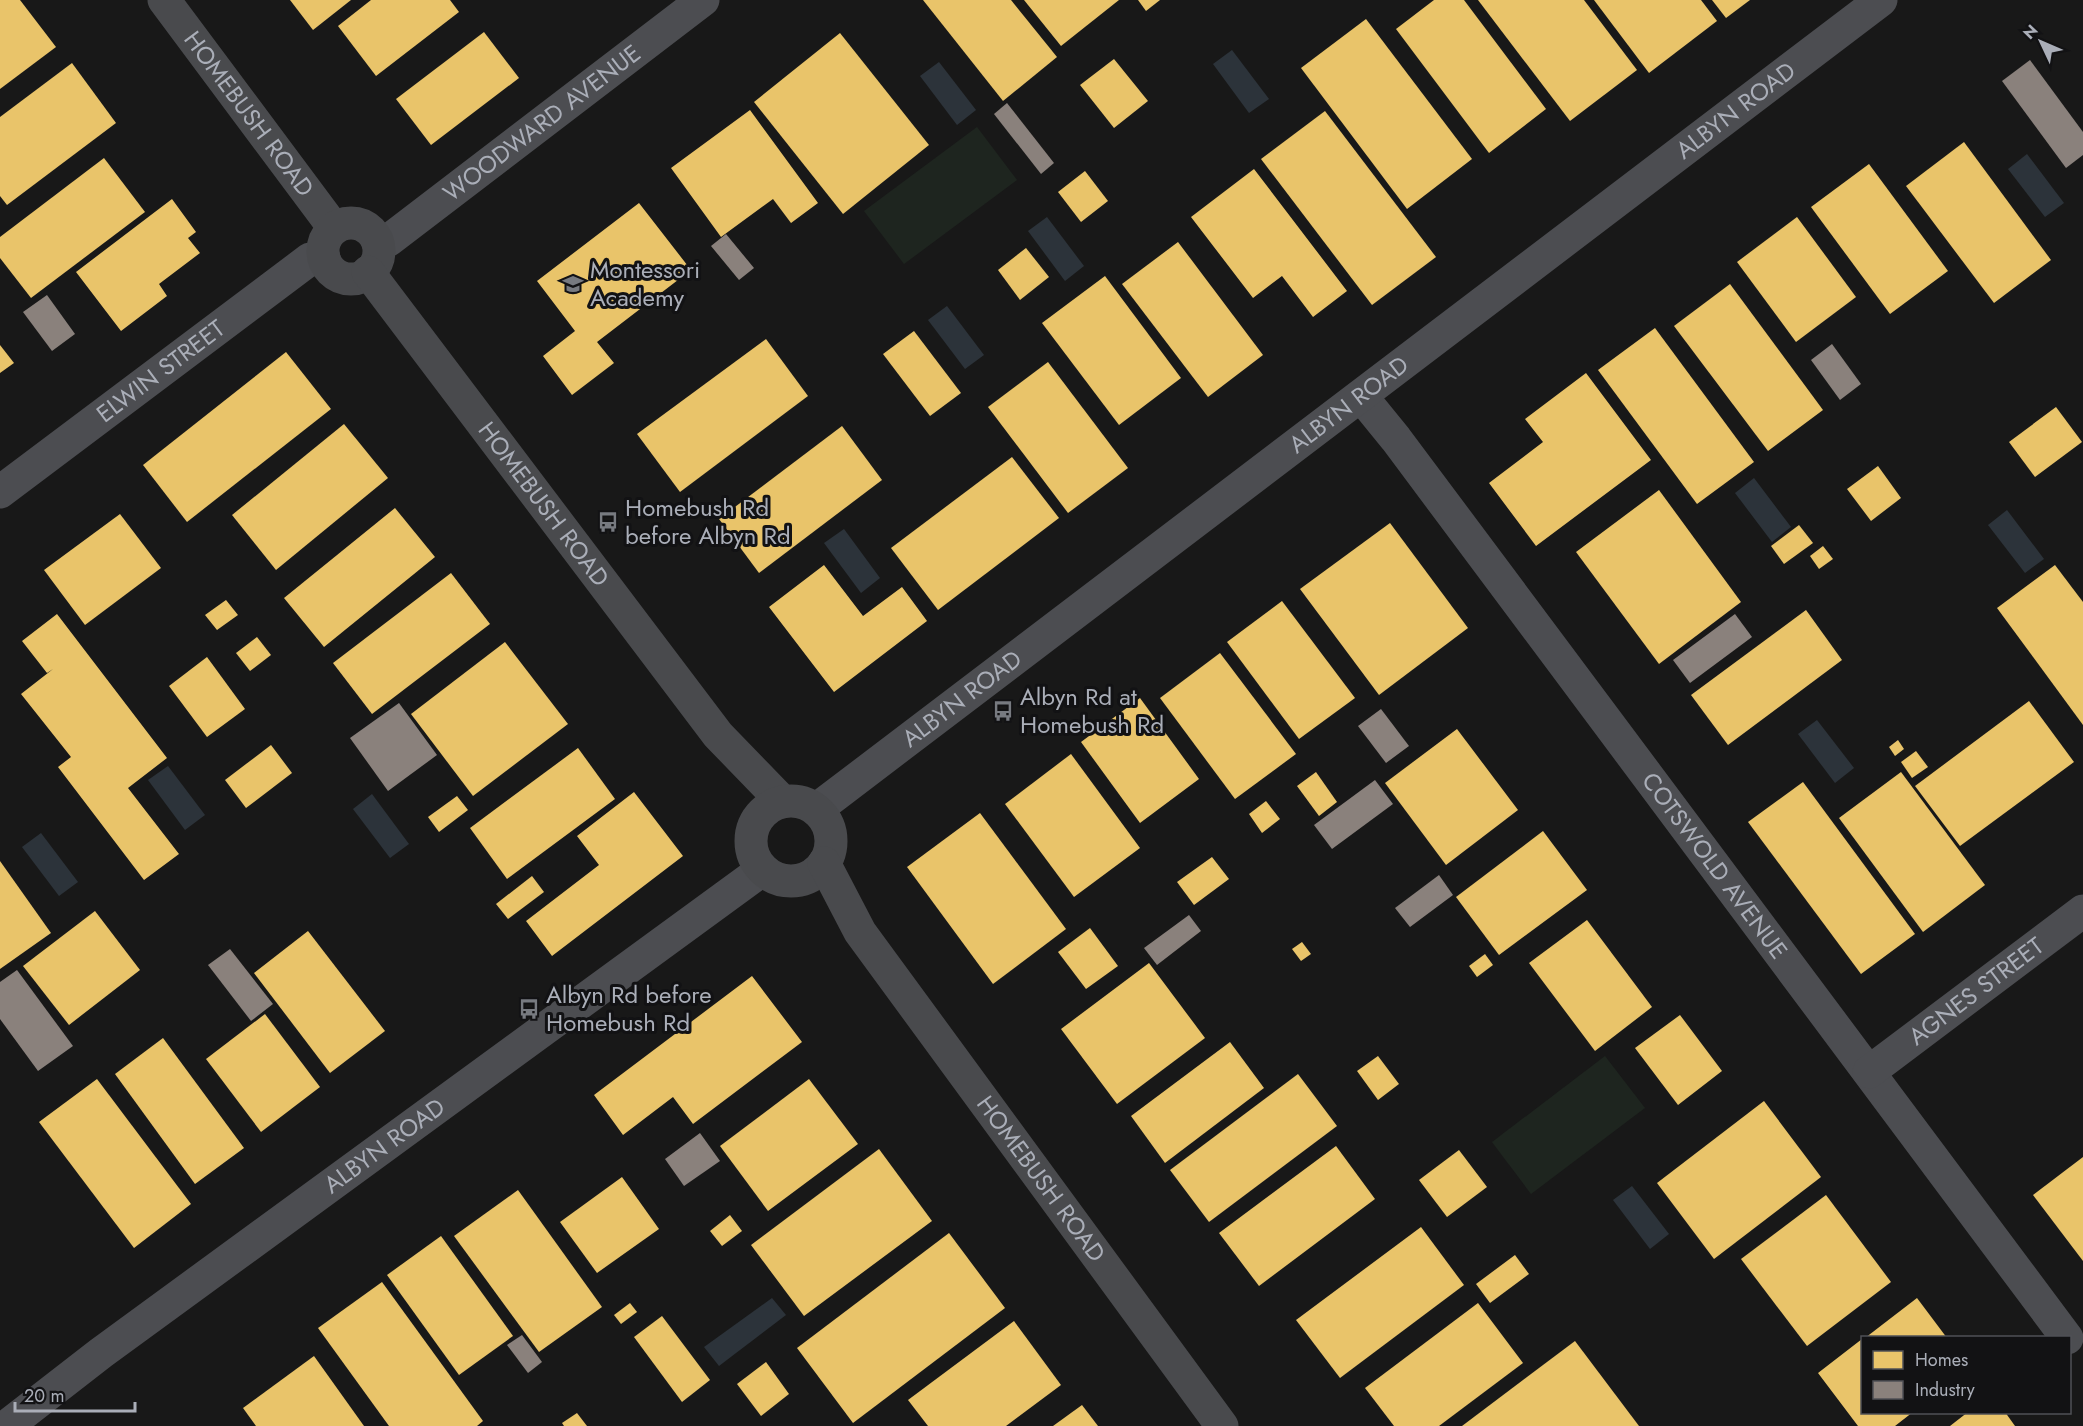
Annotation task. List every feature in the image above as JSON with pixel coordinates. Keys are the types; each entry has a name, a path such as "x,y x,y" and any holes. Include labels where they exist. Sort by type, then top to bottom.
{"main road":[{"name":"HOMEBUSH ROAD","path":"164,0 329,243 332,272 342,278 358,278 373,258"},
{"name":"HOMEBUSH ROAD","path":"329,243 343,224 357,223 370,230 373,258 770,809"},
{"path":"800,801 817,809 829,825 831,835 829,855 814,871 786,881 762,870 757,863 751,848 751,831 770,809 800,801"},
{"name":"HOMEBUSH ROAD","path":"814,871 1222,1426"}],"street":[{"name":"WOODWARD AVENUE","path":"373,258 389,240 703,0"},
{"name":"ALBYN ROAD","path":"817,809 1881,0"},
{"name":"ELWIN STREET","path":"0,492 310,260 329,243"},
{"name":"COTSWOLD AVENUE","path":"1361,396 1396,439 2066,1336"},
{"name":"ALBYN ROAD","path":"7,1426 101,1353 762,870"},
{"name":"AGNES STREET","path":"1869,1072 2083,911"},
{"name":"COTSWOLD AVENUE","path":"2071,1343 2083,1359"}],"shaded area":[{"path":"1232,50 1269,99 1249,113 1213,64"},
{"path":"939,62 976,110 957,125 920,76"},
{"path":"977,127 1017,180 904,264 864,211"},
{"path":"2027,154 2064,203 2045,217 2008,169"},
{"path":"1047,217 1084,266 1065,281 1028,231"},
{"path":"947,306 984,355 965,369 928,320"},
{"path":"1754,478 1791,527 1772,542 1735,493"},
{"path":"2007,510 2044,559 2025,573 1988,525"},
{"path":"844,529 880,578 861,593 824,543"},
{"path":"1817,720 1854,768 1835,783 1798,734"},
{"path":"168,766 205,815 185,830 148,780"},
{"path":"372,794 409,844 390,858 353,809"},
{"path":"41,833 78,882 59,896 22,847"},
{"path":"1605,1056 1645,1108 1531,1194 1492,1142"},
{"path":"1632,1186 1669,1234 1650,1249 1613,1200"},
{"path":"772,1298 786,1315 719,1366 704,1347"}],"building: Homes":[{"path":"0,0 20,0 56,47 0,89"},
{"path":"290,0 351,0 313,30"},
{"path":"371,0 450,0 459,12 376,76 338,26"},
{"path":"923,0 1011,0 1057,57 1003,101"},
{"path":"1024,0 1119,0 1061,46"},
{"path":"1138,0 1160,0 1146,11"},
{"path":"1434,0 1464,0 1546,109 1489,153 1396,29"},
{"path":"1478,0 1584,0 1637,70 1570,121"},
{"path":"1594,0 1701,0 1717,21 1649,73"},
{"path":"1712,0 1750,0 1726,18"},
{"path":"1366,19 1472,159 1407,209 1301,68"},
{"path":"484,32 519,78 431,145 396,99"},
{"path":"840,33 929,145 843,214 754,102"},
{"path":"1114,59 1148,101 1114,128 1080,85"},
{"path":"72,63 116,123 7,205 0,196 0,117"},
{"path":"750,110 818,203 791,223 773,199 721,237 671,168"},
{"path":"1325,111 1436,257 1372,305 1261,159"},
{"path":"1964,142 2051,260 1994,303 1906,186"},
{"path":"104,158 145,212 31,298 0,258 0,237"},
{"path":"1869,164 1948,271 1890,314 1811,207"},
{"path":"1254,169 1347,291 1313,317 1282,276 1253,298 1191,217"},
{"path":"1085,171 1108,201 1081,222 1058,192"},
{"path":"172,199 196,232 188,238 200,253 159,284 167,296 121,331 76,272"},
{"path":"639,203 691,270 597,342 614,363 572,395 543,356 575,331 537,281"},
{"path":"1797,217 1856,297 1796,342 1737,262"},
{"path":"1178,242 1263,355 1208,397 1122,284"},
{"path":"1026,248 1049,277 1020,300 998,270"},
{"path":"1105,276 1181,378 1119,425 1042,323"},
{"path":"1730,284 1823,410 1768,451 1674,326"},
{"path":"1655,328 1754,462 1697,504 1598,370"},
{"path":"914,331 961,393 930,416 883,354"},
{"path":"766,339 808,396 680,492 637,434"},
{"path":"0,345 14,363 0,373"},
{"path":"286,352 331,409 187,522 143,465"},
{"path":"1048,362 1128,468 1068,513 988,407"},
{"path":"1586,373 1651,460 1536,546 1489,483 1543,442 1525,419"},
{"path":"2056,407 2082,442 2035,477 2009,442"},
{"path":"344,424 388,478 276,570 232,515"},
{"path":"842,426 882,480 759,573 719,519"},
{"path":"1012,457 1059,518 938,610 891,548"},
{"path":"1878,466 1901,498 1871,521 1847,489"},
{"path":"1659,490 1741,602 1659,664 1576,552"},
{"path":"395,508 435,557 324,647 284,598"},
{"path":"120,514 161,568 85,625 44,570"},
{"path":"1390,523 1468,628 1379,695 1300,589"},
{"path":"1799,525 1813,543 1784,564 1771,546"},
{"path":"1823,546 1833,559 1819,569 1810,556"},
{"path":"824,565 863,616 902,587 927,621 834,692 769,607"},
{"path":"2055,565 2083,602 2083,725 1997,608"},
{"path":"451,573 490,624 372,714 333,663"},
{"path":"226,600 238,615 217,630 205,615"},
{"path":"1282,601 1355,698 1299,739 1227,642"},
{"path":"1806,610 1842,660 1728,745 1691,695"},
{"path":"57,614 167,758 128,788 179,854 144,880 58,767 71,757 21,694 53,669 47,673 22,641"},
{"path":"257,637 271,655 250,671 236,653"},
{"path":"505,642 568,724 473,796 411,714"},
{"path":"1220,653 1296,754 1235,799 1160,698"},
{"path":"207,657 245,709 207,737 169,686"},
{"path":"1140,698 1199,779 1140,823 1081,742"},
{"path":"2029,701 2074,762 1960,846 1915,786"},
{"path":"1457,729 1518,810 1446,865 1385,783"},
{"path":"1898,740 1904,749 1895,756 1889,747"},
{"path":"271,745 292,773 246,808 225,780"},
{"path":"578,748 615,799 507,879 470,828"},
{"path":"1916,751 1928,767 1912,778 1901,762"},
{"path":"1071,754 1140,848 1074,897 1005,804"},
{"path":"1316,772 1337,802 1319,816 1297,786"},
{"path":"1901,772 1985,885 1923,932 1839,818"},
{"path":"1803,782 1915,934 1861,974 1748,822"},
{"path":"634,792 683,856 552,956 526,921 599,865 577,836"},
{"path":"457,796 468,810 439,832 428,817"},
{"path":"1266,801 1280,819 1262,833 1249,814"},
{"path":"980,813 1066,929 993,984 907,867"},
{"path":"1543,831 1587,890 1499,955 1456,897"},
{"path":"1212,857 1229,879 1194,905 1177,882"},
{"path":"0,861 51,933 0,969"},
{"path":"532,876 544,892 508,919 496,904"},
{"path":"95,911 140,970 69,1025 23,966"},
{"path":"1587,920 1652,1007 1595,1051 1529,963"},
{"path":"1090,928 1118,966 1086,989 1058,952"},
{"path":"308,931 385,1031 330,1073 254,973"},
{"path":"1302,942 1311,954 1301,961 1292,949"},
{"path":"1485,954 1493,965 1477,977 1469,966"},
{"path":"1149,963 1205,1038 1117,1104 1061,1029"},
{"path":"752,976 802,1042 693,1124 673,1097 623,1135 594,1095"},
{"path":"265,1014 320,1087 261,1132 206,1059"},
{"path":"1680,1015 1722,1071 1678,1105 1635,1048"},
{"path":"163,1038 244,1148 195,1184 115,1074"},
{"path":"1230,1042 1264,1088 1165,1163 1131,1116"},
{"path":"1378,1056 1399,1084 1378,1100 1357,1071"},
{"path":"1298,1074 1337,1126 1209,1222 1170,1170"},
{"path":"97,1079 191,1204 134,1248 39,1122"},
{"path":"809,1079 858,1144 768,1211 720,1146"},
{"path":"1764,1101 1821,1177 1714,1259 1657,1183"},
{"path":"1336,1146 1375,1199 1259,1286 1219,1233"},
{"path":"879,1149 932,1221 804,1316 751,1245"},
{"path":"1459,1150 1487,1187 1447,1217 1419,1180"},
{"path":"2083,1157 2083,1261 2033,1195"},
{"path":"622,1177 659,1229 597,1273 560,1222"},
{"path":"518,1190 602,1307 539,1352 454,1236"},
{"path":"1826,1195 1891,1282 1807,1346 1741,1259"},
{"path":"730,1215 742,1231 722,1246 710,1231"},
{"path":"1421,1227 1464,1285 1340,1378 1296,1320"},
{"path":"949,1233 1005,1308 853,1423 797,1348"},
{"path":"441,1236 513,1336 459,1375 387,1275"},
{"path":"1515,1255 1529,1274 1490,1303 1476,1284"},
{"path":"382,1282 483,1421 477,1426 389,1426 318,1328"},
{"path":"1917,1298 1946,1336 1868,1336"},
{"path":"630,1303 637,1312 621,1324 614,1315"},
{"path":"1478,1303 1523,1363 1439,1426 1394,1426 1365,1388"},
{"path":"662,1316 710,1380 682,1402 634,1337"},
{"path":"1014,1321 1061,1385 1006,1426 928,1426 908,1400"},
{"path":"1861,1340 1861,1414 1910,1414 1895,1426 1858,1426 1818,1373"},
{"path":"1575,1341 1639,1426 1462,1426"},
{"path":"314,1356 364,1426 256,1426 243,1408"},
{"path":"766,1362 789,1394 761,1416 737,1384"},
{"path":"1082,1405 1098,1426 1053,1426"},
{"path":"577,1413 587,1426 564,1426 562,1423"},
{"path":"1965,1414 2006,1414 2015,1426 1950,1426"}],"building: Industry":[{"path":"2030,60 2083,132 2083,155 2066,168 2002,81"},
{"path":"1007,103 1054,163 1041,174 994,114"},
{"path":"726,234 754,268 739,280 711,246"},
{"path":"47,295 75,334 52,351 23,312"},
{"path":"1832,344 1861,384 1840,400 1811,360"},
{"path":"1735,614 1752,637 1690,683 1673,660"},
{"path":"399,703 437,755 388,791 350,738"},
{"path":"1381,709 1409,746 1386,763 1358,726"},
{"path":"1375,780 1393,804 1332,849 1314,825"},
{"path":"1439,875 1453,895 1410,927 1395,908"},
{"path":"1189,915 1201,931 1157,965 1144,948"},
{"path":"230,949 273,1004 251,1021 208,965"},
{"path":"17,970 73,1046 38,1071 0,1019 0,982"},
{"path":"700,1133 720,1161 684,1186 665,1159"},
{"path":"522,1335 542,1362 528,1373 507,1345"}],"place":[{"name":"Montessori Academy","path":"573,284"},
{"name":"Homebush Rd before Albyn Rd","path":"608,522"},
{"name":"Albyn Rd at Homebush Rd","path":"1003,711"},
{"name":"Albyn Rd before Homebush Rd","path":"529,1009"}]}
